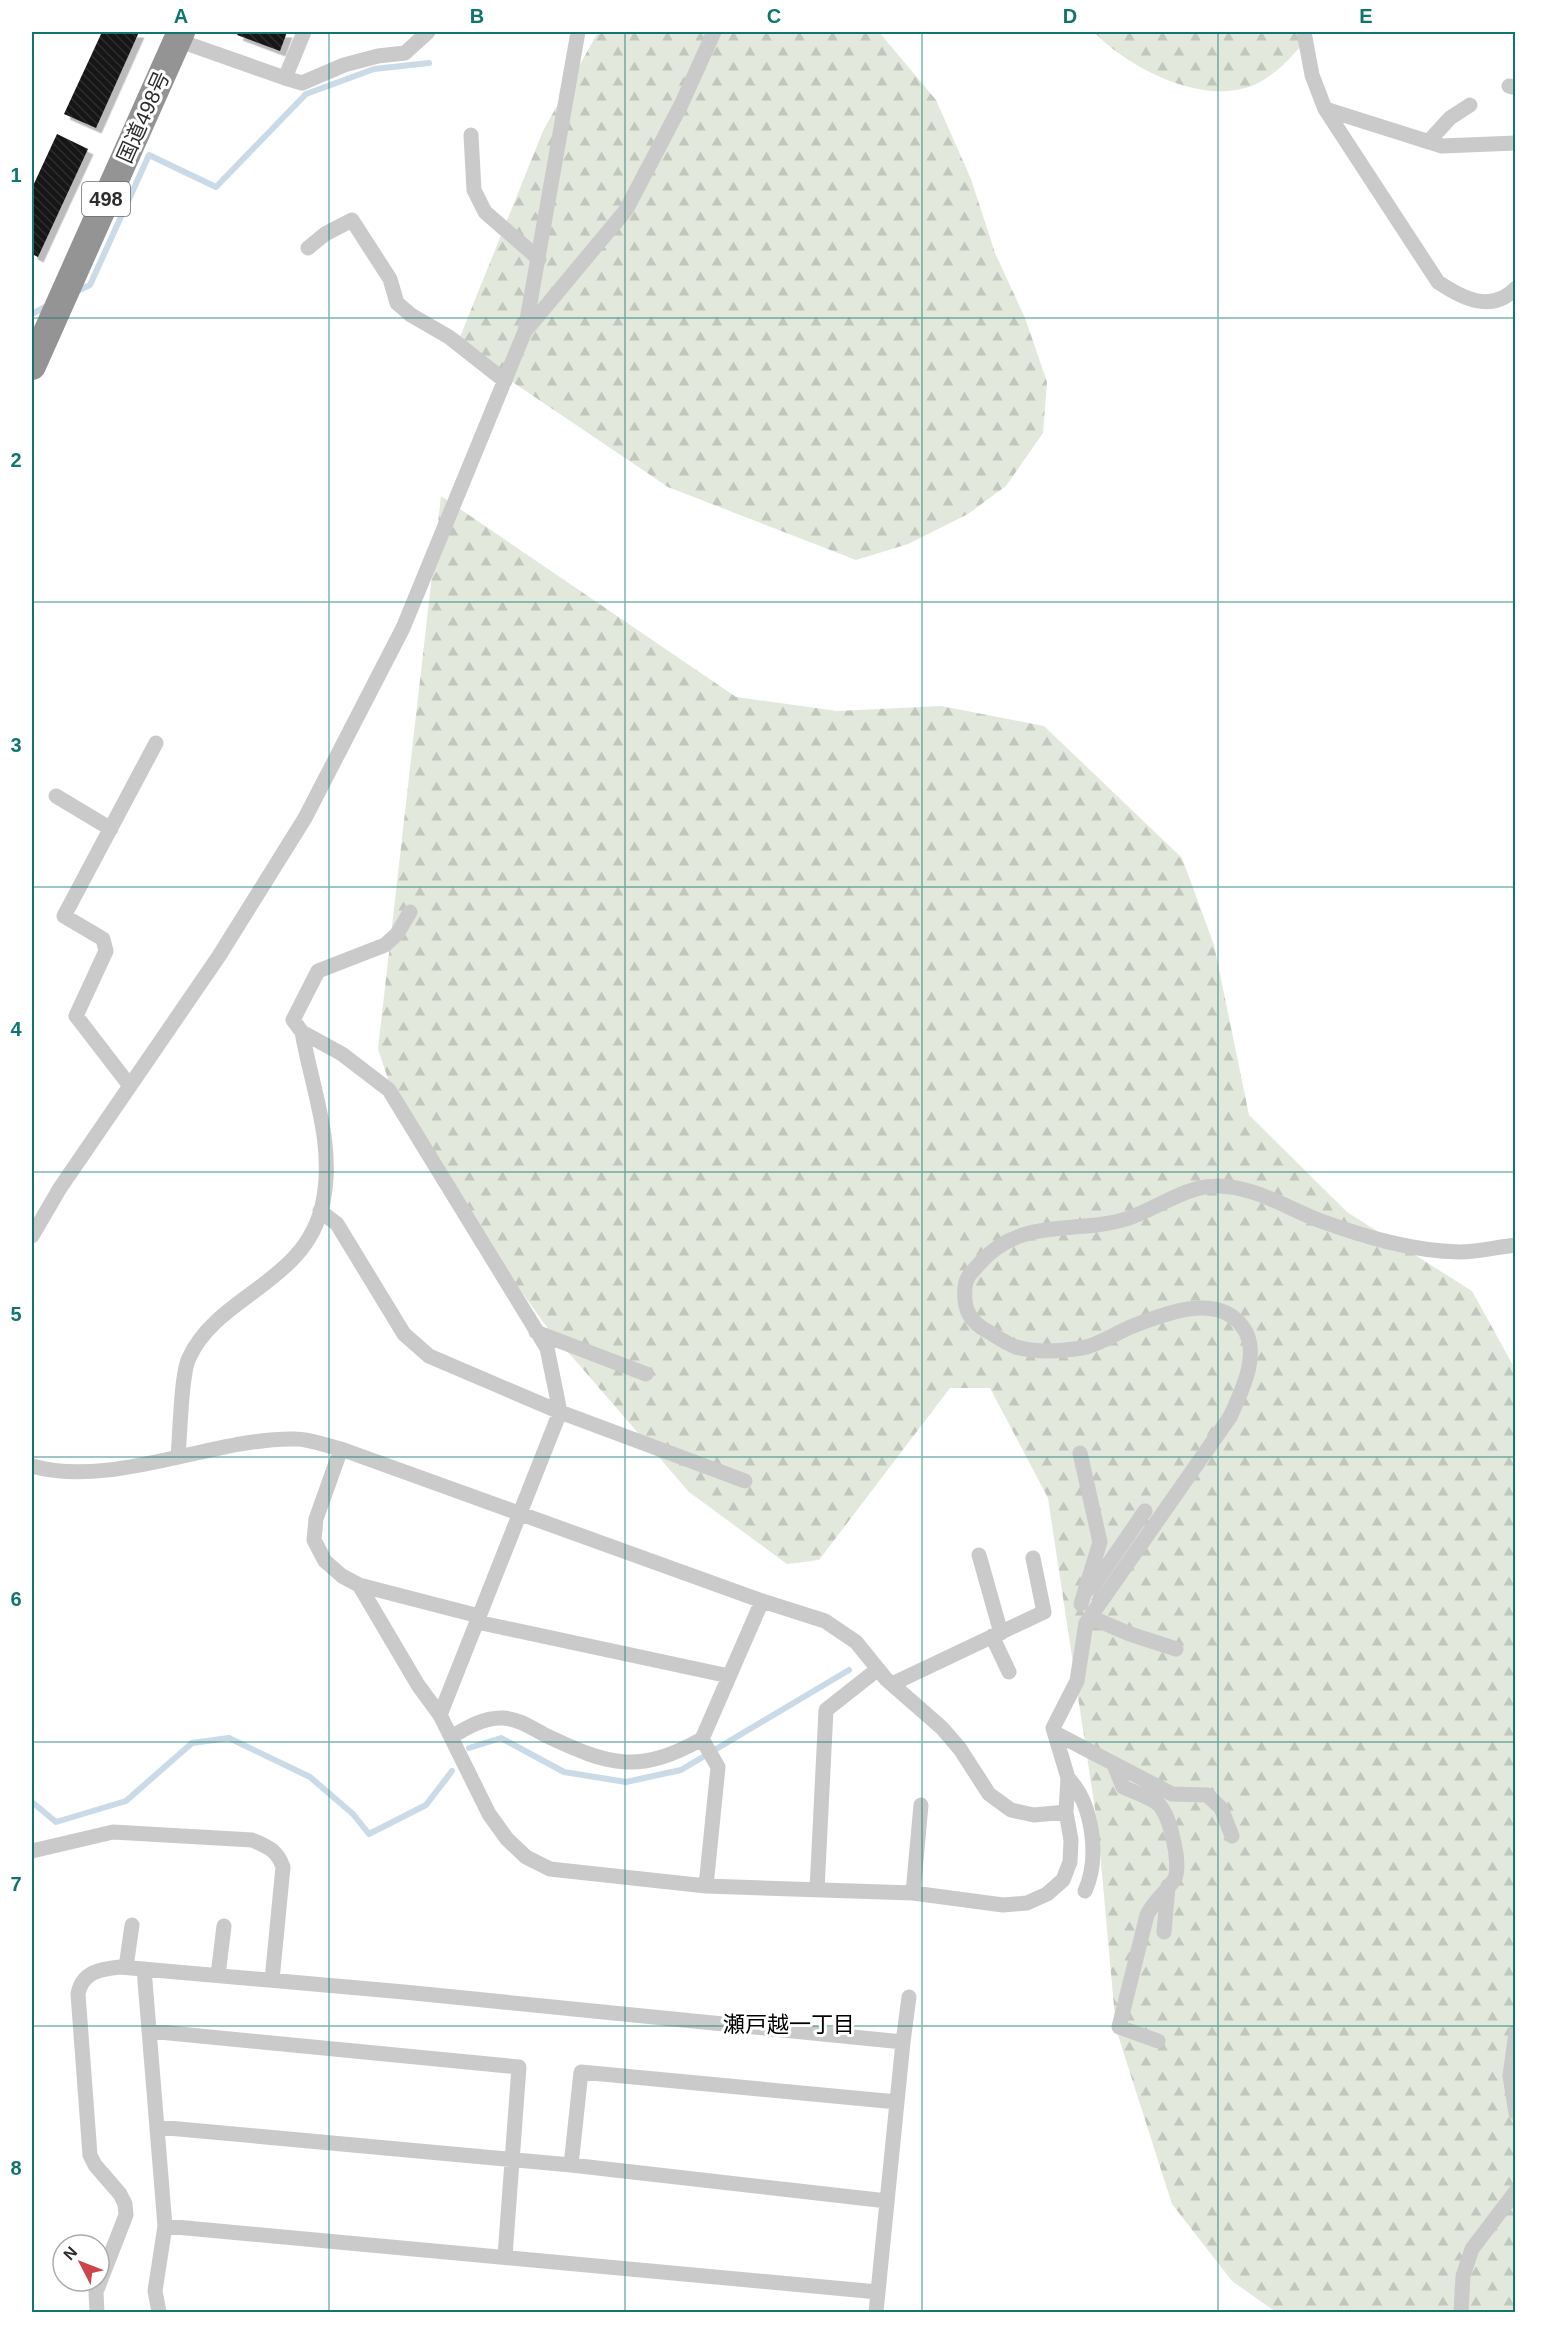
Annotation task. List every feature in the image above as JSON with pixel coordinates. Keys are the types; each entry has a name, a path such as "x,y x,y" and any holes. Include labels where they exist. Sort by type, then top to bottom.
{"highway":[{"name":"国道498号","path":"34,355 179,36"}],"street":[{"path":"285,78 304,32"},
{"path":"179,36 303,83 344,65 378,56 405,53 428,32"},
{"path":"32,1236 130,1086 219,956 305,818 403,628 525,331 578,32"},
{"path":"525,331 626,210 681,105 714,32"},
{"path":"1304,32 1312,75 1325,109 1438,282 1463,298 1487,302 1510,294 1515,288"},
{"path":"1428,142 1450,118 1470,105"},
{"path":"1325,109 1428,142 1456,147 1515,143"},
{"path":"471,135 474,190 485,212 539,259"},
{"path":"308,248 325,234 352,220 390,279 397,303 411,315 449,337 505,381"},
{"path":"130,1086 76,1016 106,951 103,939 64,916 156,743"},
{"path":"56,796 111,829"},
{"path":"410,912 397,934 385,945 318,970 293,1020 302,1032 342,1054 389,1090 547,1348 560,1412 440,1715"},
{"path":"178,1458 187,1360 196,1343 209,1328 282,1272 307,1243 323,1204 327,1152 320,1105 307,1061 302,1032"},
{"path":"1086,1614 1230,1417 1249,1362 1250,1336 1236,1318 1216,1308 1193,1308 1134,1325 1086,1347 1059,1351 1016,1347 980,1327 963,1305 966,1279 984,1258 1011,1239 1040,1230 1126,1219 1196,1188 1216,1186 1267,1197 1319,1220 1398,1245 1461,1252 1515,1245"},
{"path":"320,1211 337,1224 404,1334 429,1356 560,1412 745,1481"},
{"path":"536,1332 646,1374"},
{"path":"32,1466 47,1471 100,1470 178,1458 268,1440 298,1439 341,1449 762,1602 825,1621 856,1642 878,1670 942,1728 960,1749 989,1794 1011,1810 1034,1815 1066,1812"},
{"path":"341,1449 316,1519 314,1540 325,1561 342,1576 359,1586 478,1619 729,1676"},
{"path":"359,1586 418,1685 440,1715 489,1814 507,1839 526,1857 550,1869 706,1886 913,1893 1003,1905 1027,1903 1047,1894 1063,1880 1070,1862 1071,1840 1066,1812 1068,1778 1053,1728 1077,1681 1086,1614 1100,1542 1080,1453"},
{"path":"1086,1614 1116,1550 1145,1511"},
{"path":"979,1555 997,1634 1009,1672"},
{"path":"892,1684 1044,1612 1034,1558"},
{"path":"451,1737 481,1721 501,1718 520,1720 591,1756 619,1762 644,1762 664,1758 703,1740 762,1602"},
{"path":"1086,1614 1130,1634 1176,1649"},
{"path":"817,1890 826,1710 878,1670"},
{"path":"1055,1733 1172,1794 1207,1795 1221,1808 1233,1836"},
{"path":"703,1740 717,1765 716,1800 706,1886"},
{"path":"1114,1764 1123,1787 1158,1804 1164,1812 1178,1866 1174,1880 1154,1901 1147,1915 1119,2027 1158,2041"},
{"path":"1068,1778 1079,1789 1090,1826 1092,1876 1085,1891"},
{"path":"913,1893 921,1804"},
{"path":"32,1851 113,1832 252,1840 268,1846 278,1854 283,1867 272,1980"},
{"path":"1164,1932 1168,1886"},
{"path":"126,1967 132,1925"},
{"path":"218,1976 224,1926"},
{"path":"97,2313 96,2292 126,2215 125,2204 90,2155 78,1994 80,1984 86,1976 107,1968 126,1967 272,1980 903,2042"},
{"path":"144,1969 165,2226 155,2292 159,2313"},
{"path":"876,2313 909,1997"},
{"path":"149,2031 519,2067 505,2256"},
{"path":"1515,2032 1510,2076 1515,2113"},
{"path":"571,2165 581,2072 897,2102"},
{"path":"157,2127 512,2159 887,2201"},
{"path":"1461,2313 1463,2276 1472,2249 1515,2192"},
{"path":"165,2226 878,2292"}],"green space":[{"path":"598,32 879,32 936,100 971,179 995,253 1025,318 1047,382 1043,433 1006,486 968,514 908,544 856,560 668,487 508,379 458,342 543,131"},
{"path":"1094,32 1313,32 1289,59 1260,82 1240,89 1217,91 1194,88 1148,71 1109,46"},
{"path":"441,496 736,697 837,711 941,706 1044,726 1182,858 1214,945 1249,1115 1347,1212 1472,1291 1515,1369 1515,2312 1276,2312 1232,2281 1172,2204 1116,2029 1098,1829 1048,1498 990,1388 950,1388 819,1560 787,1564 689,1492 549,1330 405,1130 378,1049"}],"building":[{"path":"102,32 139,32 96,128 64,114"},
{"path":"239,32 287,32 280,51 237,35"},
{"path":"57,134 88,149 38,257 32,254 32,188"}],"waterway":[{"path":"75,292 90,285 149,155 216,187 306,94 374,69 429,63"},
{"path":"32,314 47,306"},
{"path":"469,1748 501,1738 564,1772 626,1782 681,1770 849,1670"},
{"path":"32,1802 56,1822 126,1801 192,1743 229,1738 310,1777 353,1814 369,1834 426,1805 452,1771"}],"district":[{"name":"瀬戸越一丁目","path":"789,2024"}]}
